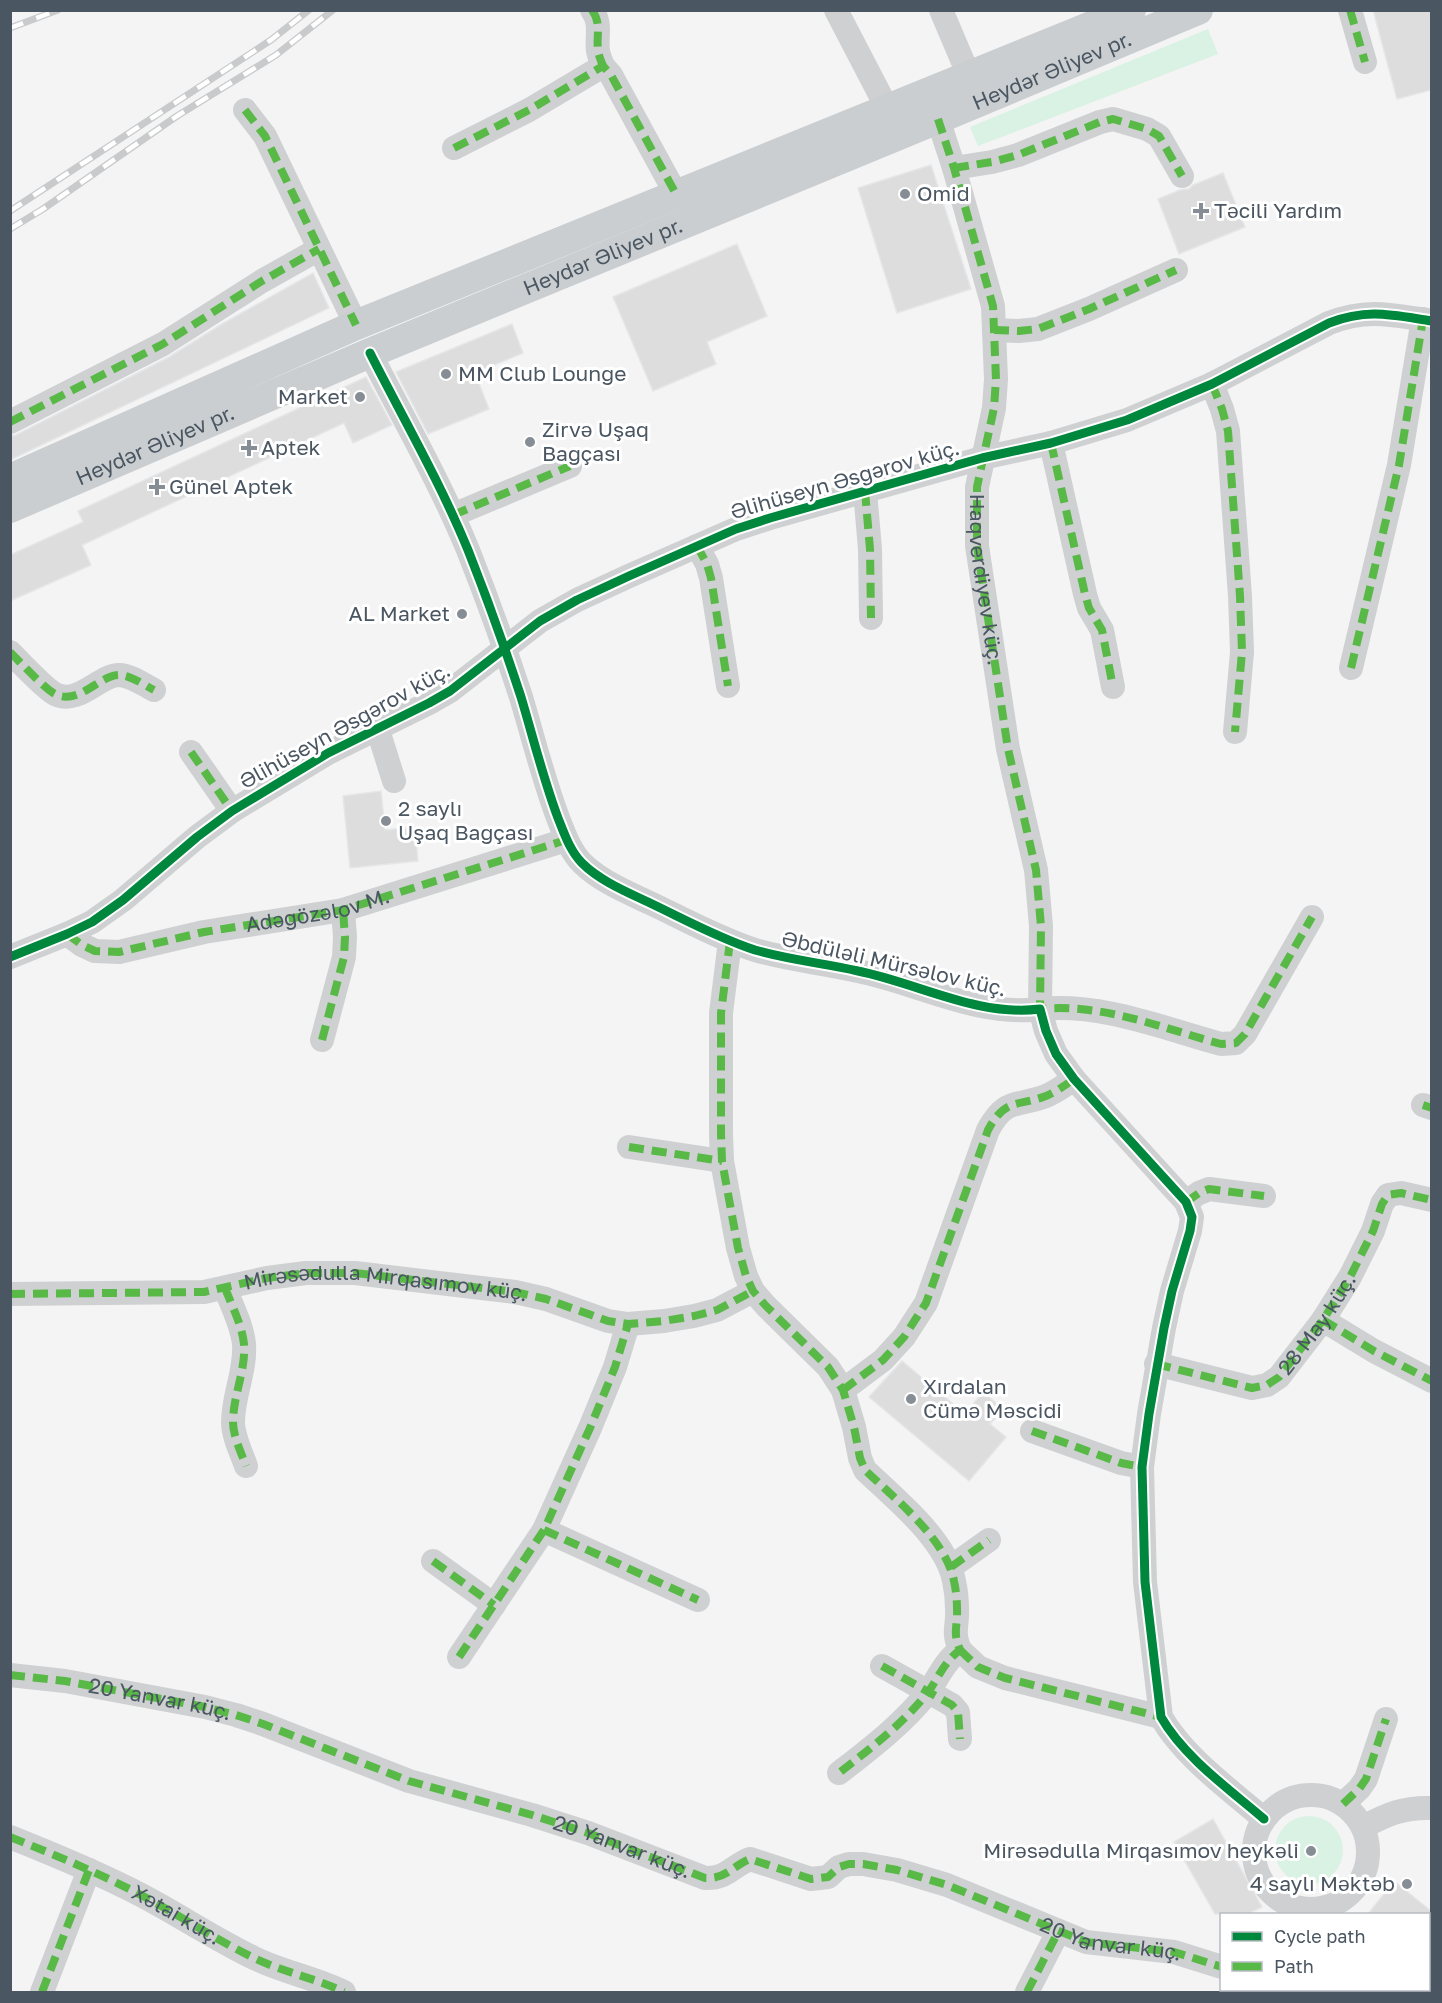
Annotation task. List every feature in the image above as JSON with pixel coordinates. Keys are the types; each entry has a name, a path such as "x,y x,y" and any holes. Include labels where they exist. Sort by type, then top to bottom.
{"main road":[{"name":"Heydər Əliyev pr.","path":"10,508 932,106 1198,10"},
{"name":"Heydər Əliyev pr.","path":"10,479 356,325 888,110 932,106 969,76 1121,12"}],"street":[{"path":"592,10 599,28 598,49 603,66 611,75 677,196"},
{"path":"836,10 888,110"},
{"path":"941,10 969,76"},
{"path":"1350,10 1365,62"},
{"path":"454,148 529,110 603,66"},
{"name":"Haqverdiyev küç.","path":"932,106 954,168 993,306 996,379 994,408 977,487 977,546 1008,749 1036,870 1041,926 1040,1009"},
{"path":"245,110 265,136 356,325"},
{"path":"954,168 992,162 1018,154 1113,119 1147,129 1160,136 1182,176"},
{"path":"10,422 163,344 262,281 319,249"},
{"path":"994,330 1038,329 1176,270"},
{"name":"Əlihüseyn Əsgərov küç.","path":"10,957 92,922 123,900 197,837 232,811 296,771 450,691 540,621 577,600 697,546 747,526 865,491 1127,420 1212,384 1329,323 1348,316 1375,313 1427,320"},
{"path":"1351,668 1399,465 1427,320"},
{"name":"Əbdüləli Mürsəlov küç.","path":"370,352 453,515 468,550 521,698 550,798 566,840 580,862 596,875 730,941 793,959 880,975 953,999 996,1010 1076,1008 1101,1011 1221,1044 1236,1043 1245,1034 1312,917"},
{"path":"1212,384 1228,431 1240,596 1242,652 1235,732"},
{"path":"1051,442 1085,594 1089,608 1102,630 1113,687"},
{"path":"453,515 570,466"},
{"path":"865,491 870,549 871,618"},
{"path":"697,546 707,564 711,578 728,686"},
{"path":"10,652 54,694 65,697 78,694 117,675 128,676 154,690"},
{"path":"378,727 394,781"},
{"path":"191,752 232,811"},
{"name":"Adəgözəlov M.","path":"67,934 95,951 118,952 204,932 343,910 566,840"},
{"path":"322,1040 344,957 343,910"},
{"path":"730,941 720,1014 722,1161 738,1248 753,1291 828,1367 843,1390 865,1470 927,1532 951,1567 957,1611 954,1630 960,1650 978,1667 1005,1678 1161,1717"},
{"path":"1040,1009 1056,1054 1074,1078 1186,1202 1192,1218 1172,1291 1156,1364 1142,1467 1145,1582 1161,1717 1168,1729 1189,1753 1264,1819"},
{"path":"843,1390 883,1360 904,1337 926,1303 988,1130 994,1119 1008,1106 1046,1096 1061,1089 1074,1078"},
{"path":"628,1147 722,1161"},
{"path":"1186,1202 1209,1189 1264,1196"},
{"name":"28 May küç.","path":"1156,1364 1252,1388 1267,1385 1279,1377 1323,1320 1350,1277 1388,1195 1401,1193 1431,1200"},
{"name":"Mirəsədulla Mirqasımov küç.","path":"10,1294 204,1292 267,1278 306,1273 355,1273 515,1292 546,1299 608,1321 628,1324 664,1321 717,1310 753,1291"},
{"path":"225,1288 240,1325 244,1344 233,1422 234,1432 246,1466"},
{"path":"1323,1320 1374,1351 1431,1381"},
{"path":"459,1657 544,1530 595,1418 615,1367 628,1324"},
{"path":"1032,1431 1121,1463 1142,1467"},
{"path":"544,1530 698,1600"},
{"path":"951,1567 989,1540"},
{"path":"433,1561 494,1605"},
{"path":"839,1773 886,1737 929,1690 950,1657 960,1650"},
{"path":"882,1665 952,1705 958,1712 960,1739"},
{"name":"20 Yanvar küç.","path":"10,1675 65,1681 206,1707 236,1715 409,1781 588,1833 705,1878 716,1878 729,1873 750,1859 810,1879 828,1877 838,1867 863,1864 897,1870 947,1885 1086,1942 1174,1952 1220,1967"},
{"path":"1343,1804 1359,1790 1366,1779 1386,1719"},
{"path":"1315,1794 1343,1804 1355,1814 1363,1827 1368,1856 1365,1871 1358,1884 1348,1895 1322,1911 1290,1910 1259,1876 1255,1862 1254,1847 1257,1833 1264,1819 1286,1800 1300,1795 1315,1794"},
{"path":"1363,1827 1403,1809 1431,1808"},
{"name":"Xətai küç.","path":"10,1837 89,1870 143,1896 225,1944 302,1985 327,1984 344,1992"},
{"path":"42,1992 89,1870"},
{"path":"1027,1992 1058,1932"}],"green space":[{"path":"1208,29 1218,54 978,146 970,127"},
{"path":"1309,1816 1322,1818 1333,1826 1341,1837 1343,1850 1341,1863 1333,1874 1322,1882 1309,1884 1296,1882 1285,1874 1277,1863 1275,1850 1277,1837 1285,1826 1296,1818"}],"building":[{"path":"1373,10 1431,10 1431,90 1397,99"},
{"path":"931,165 971,289 897,313 858,188"},
{"path":"1223,173 1245,227 1179,254 1158,199 1180,190 1189,189 1193,185"},
{"path":"737,244 767,316 707,342 716,364 653,391 613,297"},
{"path":"313,273 329,308 10,460 10,436 169,357"},
{"path":"512,324 523,353 475,373 489,409 428,434 396,372"},
{"path":"366,377 392,425 353,443 344,423 82,545 91,565 10,601 10,555 83,522 78,511"},
{"path":"381,791 385,830 415,827 418,861 350,868 343,796"},
{"path":"902,1361 965,1414 983,1392 1003,1409 990,1424 1006,1437 969,1481 869,1397"},
{"path":"1213,1819 1262,1907 1250,1913 1215,1914 1174,1842"},
{"path":"1394,1881 1431,1911 1431,1914 1369,1913"}],"railway":[{"path":"10,28 58,10"},
{"path":"10,211 271,40 309,10"},
{"path":"10,229 43,209 177,116 276,55 333,10"}],"marked path":[{"path":"592,10 597,20 598,51 603,66"},
{"path":"1350,10 1365,62"},
{"path":"454,148 529,110 603,66 611,75 677,196"},
{"path":"245,110 265,136 356,325"},
{"path":"938,119 993,306 996,379 994,408 977,487 977,546 1008,749 1036,870 1041,926 1040,1009 1063,1008 1109,1013 1221,1044 1236,1043 1245,1034 1312,917"},
{"path":"954,168 1018,155 1100,122 1113,119 1147,129 1159,136 1182,176"},
{"path":"10,422 163,344 262,281 319,249"},
{"path":"994,330 1038,329 1176,270"},
{"path":"1351,668 1399,465 1423,319"},
{"path":"1212,384 1228,431 1240,596 1242,652 1235,732"},
{"path":"1051,443 1085,594 1089,608 1102,630 1113,687"},
{"path":"453,515 570,466"},
{"path":"865,491 870,549 871,618"},
{"path":"697,546 707,564 711,578 728,686"},
{"path":"10,652 45,687 64,697 81,693 105,679 120,675 154,690"},
{"path":"191,752 232,811"},
{"path":"67,934 95,951 119,952 204,932 343,910 566,840"},
{"path":"322,1040 344,957 343,910"},
{"path":"730,941 721,1013 722,1161 738,1248 746,1276 753,1291 766,1306 828,1367 843,1390 865,1470 930,1535 949,1565 956,1591 956,1633 960,1650 946,1664 929,1691 909,1714 887,1735 839,1773"},
{"path":"843,1390 883,1360 904,1337 926,1303 988,1130 994,1120 1007,1108 1046,1096 1074,1079"},
{"path":"1423,1105 1432,1108"},
{"path":"629,1147 722,1161"},
{"path":"1186,1202 1209,1189 1264,1196"},
{"path":"1156,1364 1252,1388 1267,1385 1279,1377 1323,1320 1350,1277 1388,1195 1401,1193 1432,1200"},
{"path":"10,1294 204,1292 267,1278 306,1273 355,1273 515,1292 546,1299 608,1321 628,1324 664,1321 717,1310 753,1291"},
{"path":"225,1288 239,1323 244,1344 233,1427 246,1466"},
{"path":"1323,1320 1374,1351 1432,1381"},
{"path":"459,1657 544,1530 615,1367 628,1324"},
{"path":"1032,1431 1121,1463 1142,1467"},
{"path":"544,1530 698,1600"},
{"path":"951,1567 989,1540"},
{"path":"433,1561 494,1605"},
{"path":"960,1650 978,1667 1005,1678 1161,1717"},
{"path":"882,1666 952,1705 958,1712 960,1739"},
{"path":"10,1675 65,1681 205,1707 236,1715 409,1781 588,1833 705,1878 724,1874 750,1859 811,1879 828,1877 839,1867 849,1864 863,1864 897,1870 947,1885 1086,1942 1174,1952 1220,1966"},
{"path":"1343,1804 1366,1779 1386,1719"},
{"path":"10,1837 125,1887 254,1958 344,1992"},
{"path":"42,1992 89,1870"},
{"path":"1027,1992 1058,1932"}],"cycle path":[{"path":"10,957 92,922 123,900 197,837 232,811 328,753 450,691 540,621 577,600 629,576 736,529 770,518 982,458 1051,443 1127,420 1212,384 1329,323 1343,318 1380,314 1432,321"},
{"path":"370,353 433,475 468,550 515,679 558,818 565,836 582,863 605,881 714,934 755,950 880,976 971,1004 1017,1010 1040,1009 1056,1054 1074,1079 1186,1202 1192,1217 1190,1231 1172,1291 1164,1328 1142,1467 1145,1582 1161,1717 1194,1759 1264,1819"}],"place":[{"name":"Omid","path":"905,194"},
{"name":"Təcili Yardım","path":"1201,211"},
{"name":"MM Club Lounge","path":"446,374"},
{"name":"Market","path":"360,397"},
{"name":"Zirvə Uşaq Bağçası","path":"530,442"},
{"name":"Aptek","path":"249,448"},
{"name":"Günel Aptek","path":"157,487"},
{"name":"AL Market","path":"462,614"},
{"name":"2 saylı Uşaq Bağçası","path":"386,821"},
{"name":"Xırdalan Cümə Məscidi","path":"911,1399"},
{"name":"Mirəsədulla Mirqasımov heykəli","path":"1311,1851"},
{"name":"4 saylı Məktəb","path":"1407,1884"}]}
